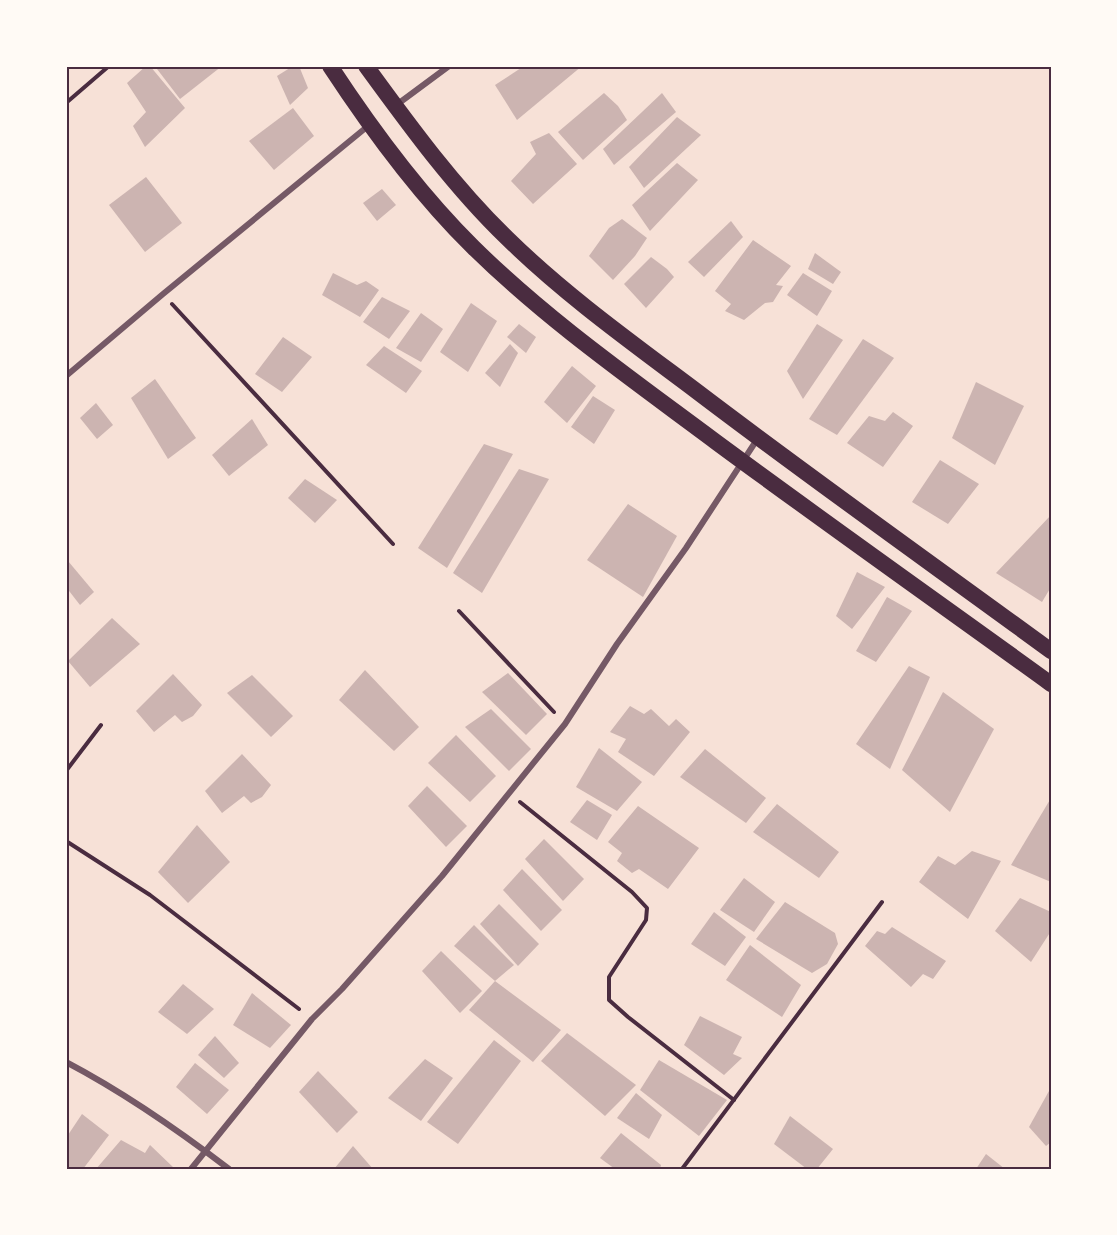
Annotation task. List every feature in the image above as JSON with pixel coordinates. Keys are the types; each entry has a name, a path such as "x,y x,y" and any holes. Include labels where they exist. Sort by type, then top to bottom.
{"highway":[{"path":"330,66 369,125 421,190 472,246 532,302 743,462 1051,684"},
{"path":"366,66 460,188 507,238 564,288 614,329 758,438 1051,651"}],"street":[{"path":"395,106 449,66"},
{"path":"66,376 369,125"},
{"path":"191,1169 312,1019 342,989 442,876 565,723 617,644 686,548 758,438"},
{"path":"66,1062 94,1077 229,1169"}],"path":[{"path":"66,103 110,66"},
{"path":"163,294 393,544"},
{"path":"459,611 565,723"},
{"path":"66,771 101,725"},
{"path":"508,792 632,892 646,908 646,920 609,977 609,1000 734,1100"},
{"path":"66,841 150,895 312,1019"},
{"path":"681,1169 882,902"}],"building":[{"path":"146,66 150,66 185,108 145,147 133,126 146,112 127,83"},
{"path":"161,66 222,66 180,99 157,69"},
{"path":"293,66 299,66 308,88 290,105 277,76"},
{"path":"524,66 582,66 517,120 495,85"},
{"path":"604,93 618,106 627,120 583,160 558,132"},
{"path":"662,93 676,112 614,165 603,149"},
{"path":"293,108 314,136 274,170 249,141"},
{"path":"677,117 701,135 644,188 629,167"},
{"path":"549,133 577,164 533,204 511,181 536,154 530,142"},
{"path":"677,163 698,180 650,231 632,205"},
{"path":"146,177 182,223 145,252 109,205"},
{"path":"382,189 396,205 377,221 363,203"},
{"path":"622,219 647,238 635,256 613,280 589,256 609,228"},
{"path":"731,221 743,237 704,277 688,262"},
{"path":"753,240 791,266 776,285 783,286 773,302 765,303 744,320 725,311 731,304 715,291"},
{"path":"815,253 841,272 833,284 808,269"},
{"path":"651,257 674,277 646,308 624,284"},
{"path":"333,273 357,285 366,281 379,290 360,317 322,295"},
{"path":"803,273 832,291 817,316 787,295"},
{"path":"382,297 410,311 389,339 363,322"},
{"path":"471,303 497,321 468,372 440,352"},
{"path":"421,313 443,329 421,362 396,348"},
{"path":"519,324 536,337 526,353 507,337"},
{"path":"817,324 843,340 803,399 787,371"},
{"path":"283,337 312,357 282,392 255,374"},
{"path":"863,339 894,358 837,435 809,419"},
{"path":"510,344 518,353 500,387 485,373"},
{"path":"384,346 422,371 406,393 366,365"},
{"path":"572,366 596,386 567,423 544,402"},
{"path":"155,379 196,438 168,459 131,398"},
{"path":"976,382 1024,406 995,465 952,438"},
{"path":"593,396 615,410 594,444 571,427"},
{"path":"96,403 113,425 97,439 80,418"},
{"path":"893,412 913,426 883,467 847,443 869,416 885,421"},
{"path":"252,419 268,445 229,476 212,455"},
{"path":"484,444 513,454 447,568 418,548"},
{"path":"940,460 979,484 948,524 912,502"},
{"path":"519,469 549,479 482,593 453,573"},
{"path":"305,479 337,500 315,523 288,498"},
{"path":"628,504 677,536 643,597 587,560"},
{"path":"1051,515 1051,587 1042,602 996,573"},
{"path":"68,561 94,592 80,605 66,587 66,562"},
{"path":"857,572 885,587 852,629 836,616"},
{"path":"887,597 912,611 876,662 856,651"},
{"path":"112,618 140,644 90,687 68,661"},
{"path":"909,666 930,677 890,769 856,744"},
{"path":"365,670 419,727 394,751 339,700"},
{"path":"508,673 547,714 526,735 482,692"},
{"path":"173,674 202,705 193,716 182,722 175,715 154,732 136,711"},
{"path":"252,675 293,716 271,737 227,693"},
{"path":"943,692 994,729 950,812 902,770"},
{"path":"630,706 644,714 651,709 669,726 676,719 690,732 654,776 618,752 626,739 610,732"},
{"path":"491,709 531,749 509,771 465,727"},
{"path":"456,735 496,776 470,802 428,763"},
{"path":"599,748 642,782 617,811 576,787"},
{"path":"705,749 766,798 746,823 680,777"},
{"path":"242,754 271,785 262,797 251,803 244,796 222,813 205,791"},
{"path":"427,786 467,826 446,847 408,806"},
{"path":"1051,798 1051,882 1011,865"},
{"path":"587,800 612,815 597,840 570,822"},
{"path":"777,804 839,852 819,878 753,832"},
{"path":"638,806 699,848 668,889 639,869 632,873 617,861 622,853 608,842"},
{"path":"197,825 230,862 188,903 158,872"},
{"path":"544,839 584,879 563,901 525,859"},
{"path":"972,851 1001,861 968,919 919,882 938,856 955,865"},
{"path":"522,869 562,910 541,931 503,890"},
{"path":"744,878 775,902 754,932 720,910"},
{"path":"1020,898 1051,912 1051,931 1031,962 995,931"},
{"path":"785,902 835,933 838,944 827,964 812,973 756,939"},
{"path":"499,904 539,944 518,966 480,924"},
{"path":"714,912 746,937 725,966 691,944"},
{"path":"474,925 514,965 495,981 454,946"},
{"path":"892,927 946,961 933,979 923,974 911,987 865,946 877,931 885,934"},
{"path":"750,945 801,985 782,1017 726,980"},
{"path":"441,951 482,991 460,1013 422,971"},
{"path":"495,981 561,1030 533,1062 469,1010"},
{"path":"183,984 214,1009 187,1034 158,1012"},
{"path":"252,993 291,1025 270,1048 233,1025"},
{"path":"700,1016 742,1037 733,1054 742,1058 724,1075 684,1045"},
{"path":"567,1033 636,1085 605,1116 541,1061"},
{"path":"215,1036 239,1063 224,1078 198,1055"},
{"path":"494,1040 521,1061 458,1144 427,1122"},
{"path":"425,1059 453,1078 421,1121 388,1098"},
{"path":"659,1060 727,1100 699,1136 640,1090"},
{"path":"195,1063 229,1090 207,1114 176,1087"},
{"path":"318,1071 358,1112 337,1133 299,1092"},
{"path":"1049,1091 1051,1093 1051,1142 1046,1146 1029,1127"},
{"path":"636,1093 662,1115 649,1139 617,1118"},
{"path":"82,1114 109,1135 83,1169 66,1169 66,1138"},
{"path":"790,1116 833,1149 817,1169 807,1169 774,1144"},
{"path":"621,1133 661,1165 660,1169 615,1169 600,1158"},
{"path":"121,1140 145,1153 150,1145 174,1168 96,1169"},
{"path":"353,1146 373,1169 334,1169"},
{"path":"986,1154 1005,1169 976,1169"}]}
